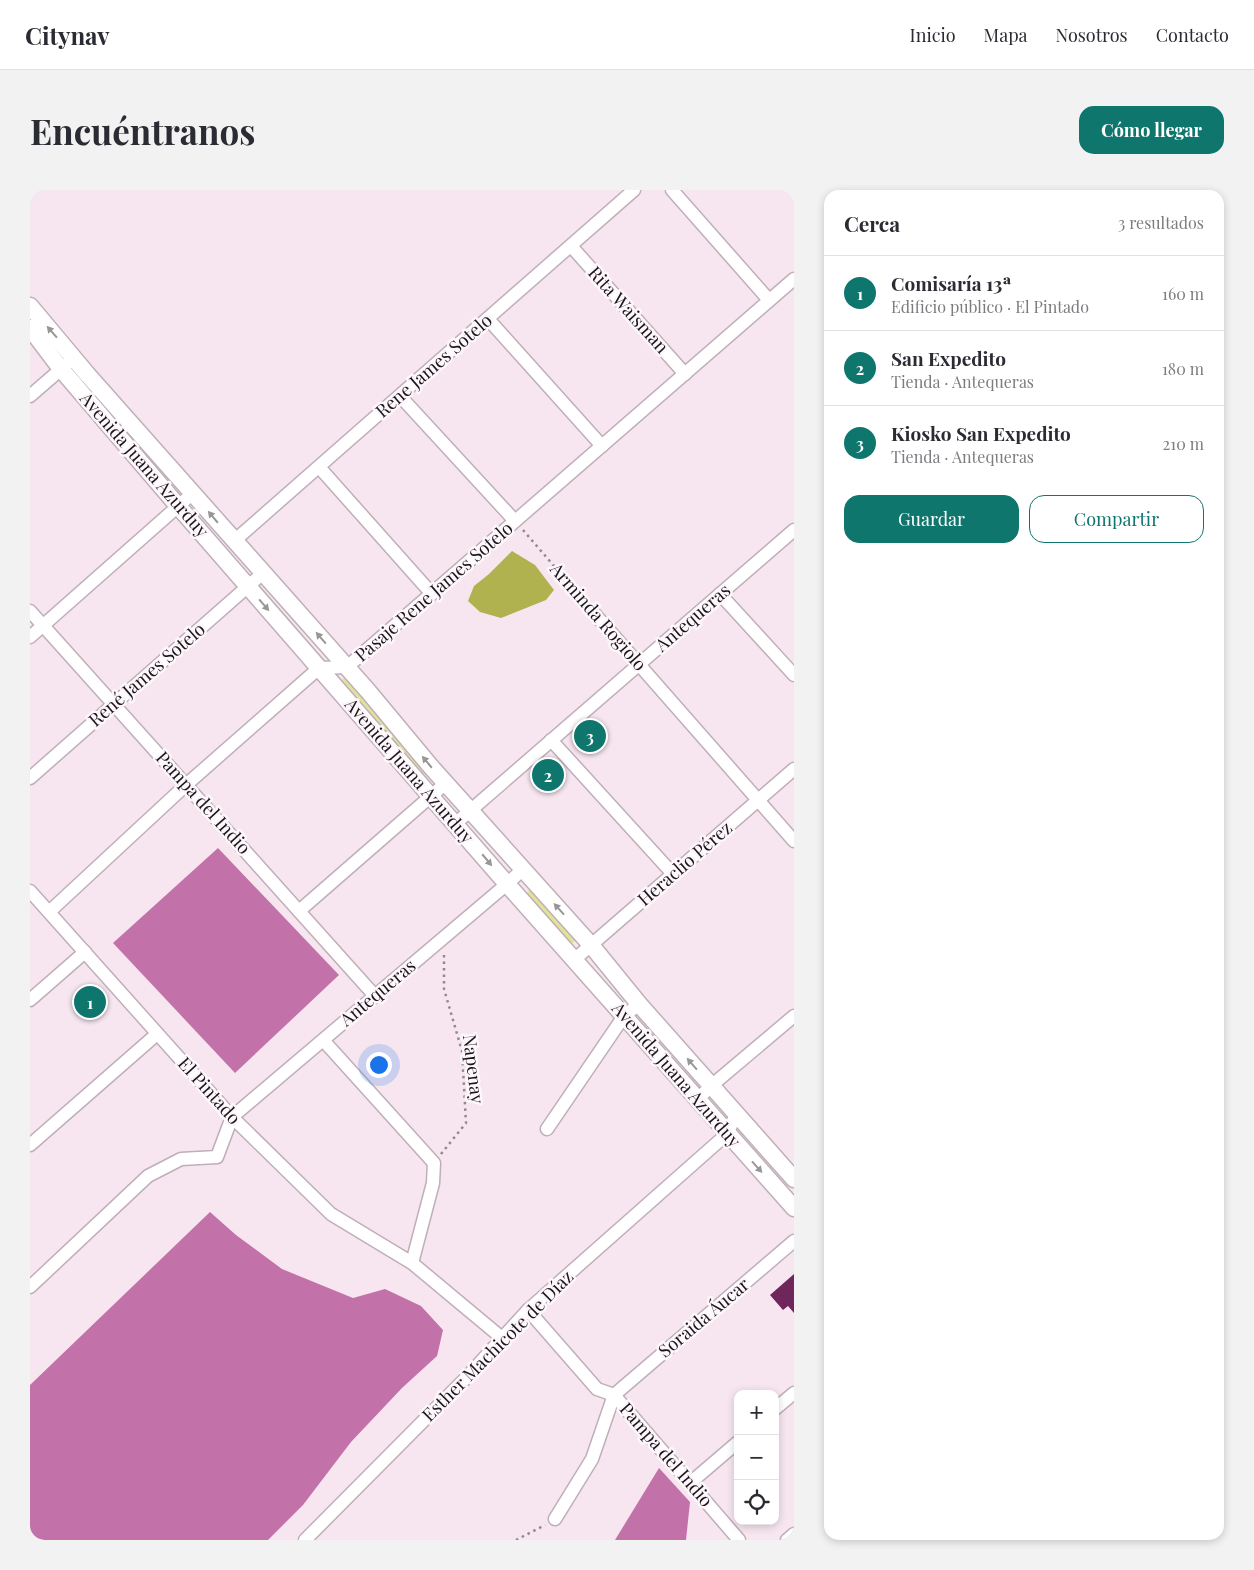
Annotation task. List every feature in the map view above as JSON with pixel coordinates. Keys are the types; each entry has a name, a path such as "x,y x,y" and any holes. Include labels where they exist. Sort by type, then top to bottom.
{"main road":[{"name":"Avenida Juana Azurduy","path":"30,306 87,374 446,783 591,945 639,1004 794,1179"},
{"name":"Avenida Juana Azurduy","path":"30,328 61,369 178,506 456,823 507,884 794,1208"}],"street":[{"name":"Rene James Sotelo","path":"234,541 634,190"},
{"path":"672,190 769,300"},
{"name":"Rita Waisman","path":"571,246 685,374"},
{"name":"Pasaje Rene James Sotelo","path":"319,668 347,668 794,279"},
{"path":"488,319 602,446"},
{"path":"30,396 74,358"},
{"path":"400,396 515,521"},
{"path":"319,467 432,594"},
{"path":"30,637 193,493"},
{"name":"Antequeras","path":"456,823 794,530"},
{"name":"René James Sotelo","path":"30,778 263,573"},
{"path":"720,594 794,675"},
{"name":"Pampa del Indio","path":"30,611 375,996"},
{"name":"Arminda Rogiolo","path":"592,611 794,841"},
{"path":"49,912 187,784 319,668"},
{"path":"552,740 673,874"},
{"name":"Heraclio Pérez","path":"575,959 794,769"},
{"path":"299,911 446,783"},
{"name":"Antequeras","path":"232,1117 507,884 522,869"},
{"name":"El Pintado","path":"30,891 232,1117 331,1214 412,1263 502,1338"},
{"path":"30,1000 85,952"},
{"path":"547,1129 624,1016 639,1004"},
{"path":"698,1099 794,1016"},
{"path":"30,1145 158,1034"},
{"path":"323,1040 434,1163 433,1183 412,1263"},
{"name":"Esther Machicote de Díaz","path":"305,1540 466,1378 528,1310 727,1134 736,1115"},
{"path":"30,1287 148,1176 181,1159 217,1157 232,1117"},
{"name":"Soraida Áucar","path":"614,1395 794,1241"},
{"name":"Pampa del Indio","path":"528,1310 597,1389 614,1395 739,1540"},
{"path":"779,1406 794,1393"},
{"path":"555,1519 592,1460 614,1395"},
{"path":"690,1483 734,1445"},
{"path":"787,1540 794,1534"}],"path":[{"name":"Arminda Rogiolo","path":"515,521 592,611"},
{"name":"Napenay","path":"434,1163 466,1123 462,1051 444,989 444,937"},
{"path":"516,1540 555,1519"}],"green space":[{"path":"345,677 426,771 423,774 342,680"},
{"path":"531,889 576,940 571,944 526,893"}],"shaded area":[{"path":"512,551 535,565 554,590 546,600 501,618 480,612 468,601 474,586"},
{"path":"218,848 339,975 235,1073 113,943"},
{"path":"210,1212 236,1235 282,1269 353,1298 385,1289 421,1306 443,1330 437,1356 402,1388 351,1442 303,1505 268,1540 30,1540 30,1385"},
{"path":"659,1468 690,1502 686,1540 615,1540"}],"building":[{"path":"794,1274 794,1313 788,1306 783,1310 770,1295"}],"place":[{"name":"Kiosko San Expedito","path":"590,736"},
{"name":"San Expedito","path":"548,775"},
{"name":"Comisaría 13ª","path":"90,1002"}]}
